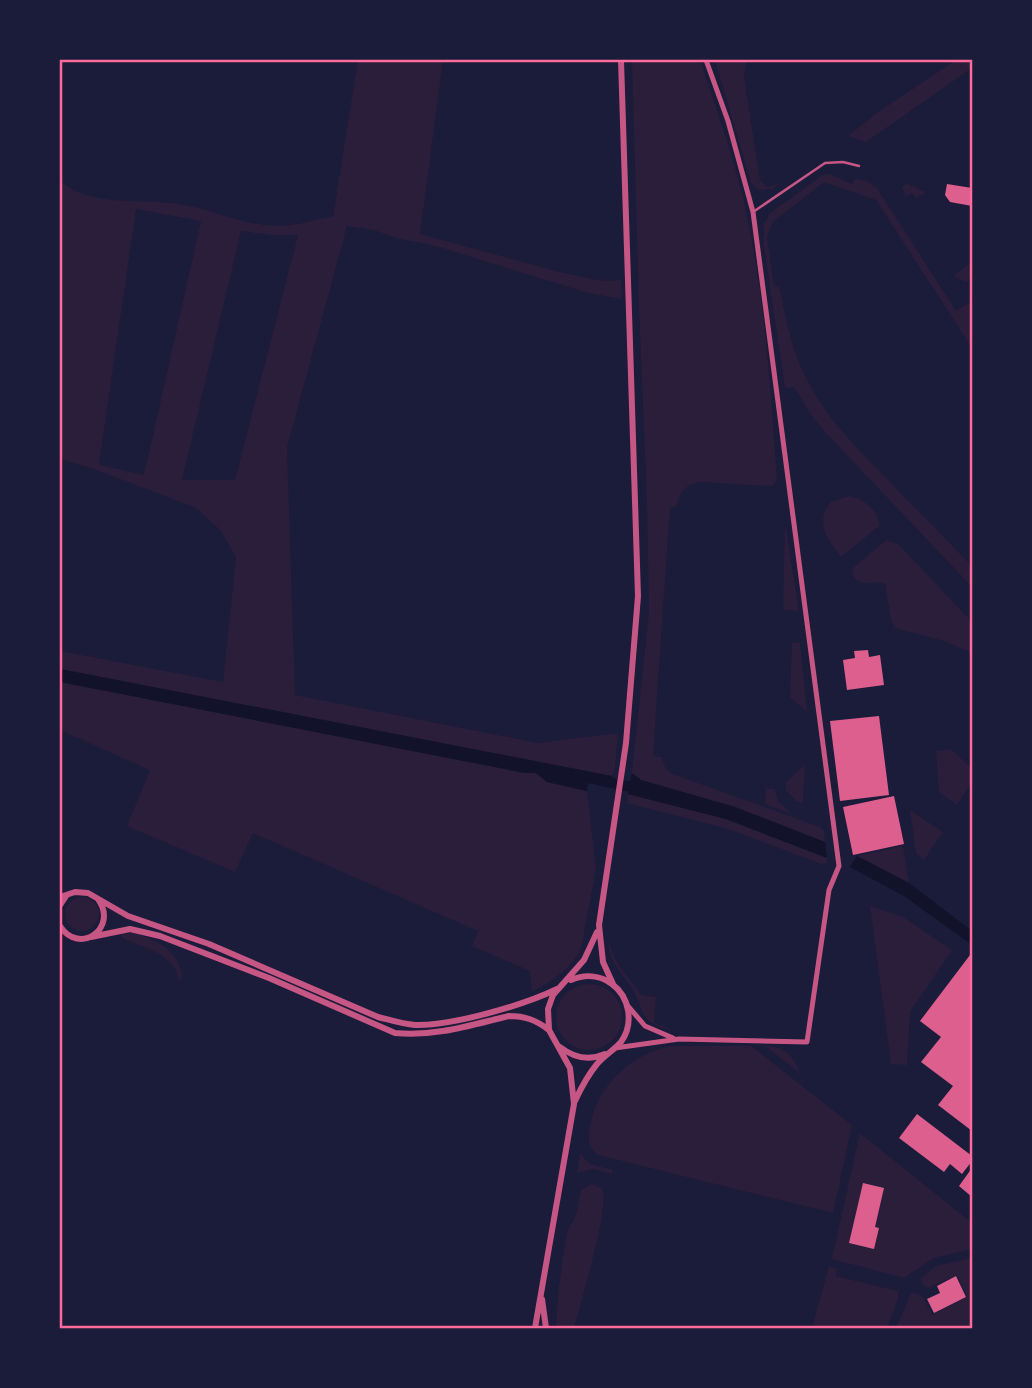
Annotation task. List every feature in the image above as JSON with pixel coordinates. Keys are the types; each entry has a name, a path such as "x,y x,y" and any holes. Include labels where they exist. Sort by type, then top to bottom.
{"street":[{"path":"60,905 63,896 83,891 128,916 209,944 378,1017 405,1024 430,1024 465,1018 533,1000 566,982 588,953 599,925 622,775 632,681 638,584 621,60"},
{"path":"615,1048 679,1040 807,1042 829,890 839,866 753,212 728,121 706,60"},
{"path":"91,937 102,926 104,919 104,911 97,898"},
{"path":"599,925 603,962 612,984"},
{"path":"61,928 78,939 130,929 160,936 396,1033 435,1033 509,1016 527,1017 549,1030"},
{"path":"566,982 589,976 612,984 622,993 645,1026 679,1040"},
{"path":"535,1328 574,1104 570,1068 549,1030 548,1009 557,989"},
{"path":"574,1104 588,1078 626,1033 629,1024 628,1005"},
{"path":"555,1041 567,1052 583,1058 607,1054"},
{"path":"541,1291 546,1328"}],"lane":[{"path":"753,212 825,163 843,162 859,166"}],"shaded area":[{"path":"358,60 443,60 420,234 560,272 602,281 621,280 622,299 588,293 436,246 347,226 287,448 295,695 538,743 618,733 612,776 60,669 60,651 223,682 236,557 221,531 196,508 94,469 60,459 60,180 72,189 102,199 185,205 271,226 333,217","holes":["136,209 201,221 144,475 99,465","241,231 298,235 235,480 182,480"]},
{"path":"632,60 700,60 748,219 765,330 777,480 770,486 695,483 684,490 676,507 670,507 653,756 662,757 670,773 820,827 824,831 825,842 735,807 641,780 632,773 649,611"},
{"path":"715,60 747,60 744,76 760,180 767,187 781,183 772,189 758,190 751,183"},
{"path":"956,60 972,60 972,68 866,142 848,136 874,115"},
{"path":"824,174 852,184 855,179 867,181 877,188 956,311 972,301 972,348 876,200 824,182 773,222 767,237 774,287 779,285 795,351 811,387 847,437 972,566 972,587 826,433 794,387 785,388 764,246 764,224 770,213"},
{"path":"906,183 926,192 916,198 912,193 906,197 902,188"},
{"path":"969,264 972,276 966,282 954,275"},
{"path":"850,496 870,506 877,515 879,526 841,557 827,537 823,517 831,502"},
{"path":"785,523 799,611 783,610"},
{"path":"886,540 898,544 972,622 972,653 944,641 895,628 891,620 885,584 861,582 854,577 854,567"},
{"path":"792,643 800,643 807,712 790,697"},
{"path":"60,669 612,776 610,787 588,783 587,791 547,782 536,773 60,682"},
{"path":"60,682 536,773 547,782 587,791 596,869 581,949 566,969 532,992 530,971 472,946 478,931 253,833 235,872 127,826 150,770 60,730"},
{"path":"951,749 972,769 972,782 957,805 939,792 936,751"},
{"path":"805,764 803,803 797,802 786,790 786,782"},
{"path":"632,773 641,780 735,807 825,842 827,858 726,819 628,794"},
{"path":"766,788 775,789 778,801 792,814 765,804"},
{"path":"628,794 726,819 827,858 827,863 821,864 728,829 627,803"},
{"path":"910,810 943,832 924,860 916,853"},
{"path":"903,846 909,883 857,856"},
{"path":"857,856 909,883 972,931 972,945 904,896 850,867"},
{"path":"82,897 94,902 99,914 94,926 82,931 70,926 65,914 70,902"},
{"path":"870,906 903,917 952,950 910,1012 907,1065 891,1064"},
{"path":"133,933 159,943 173,954 181,970 182,980 164,957 122,938 121,934"},
{"path":"609,941 618,963 641,995 656,997 654,1023 677,1031 658,1026 650,1022 645,1016 637,997 611,957"},
{"path":"589,984 602,987 612,994 619,1004 622,1017 619,1030 612,1040 602,1047 589,1050 576,1047 566,1040 559,1030 556,1017 559,1004 566,994 576,987"},
{"path":"670,1046 751,1046 852,1125 833,1213 594,1152 589,1142 590,1126 600,1097 608,1085 629,1064"},
{"path":"765,1046 787,1053 795,1061 800,1073"},
{"path":"860,1133 972,1223 972,1249 934,1258 904,1278 832,1259"},
{"path":"580,1154 590,1164 613,1170 612,1174 593,1169 577,1173"},
{"path":"591,1184 602,1188 604,1198 594,1255 574,1328 556,1328 567,1232 576,1215 581,1190"},
{"path":"972,1258 972,1328 896,1328 911,1293 922,1297 932,1315 967,1297 957,1275 928,1288 922,1284 921,1278 936,1266"},
{"path":"829,1266 837,1268 836,1276 897,1291 899,1286 898,1299 887,1328 812,1328"}],"building":[{"path":"947,184 972,188 972,206 950,202 945,195"},
{"path":"868,650 869,657 880,655 884,685 847,690 843,660 855,658 854,651"},
{"path":"879,716 889,795 840,801 830,721"},
{"path":"894,796 904,844 853,855 843,807"},
{"path":"970,955 972,1131 938,1105 953,1086 921,1062 941,1037 920,1021"},
{"path":"917,1114 972,1156 972,1161 962,1174 950,1164 944,1172 899,1138"},
{"path":"972,1168 972,1197 959,1186"},
{"path":"863,1183 884,1188 875,1227 879,1228 874,1249 849,1243"},
{"path":"956,1276 966,1297 934,1313 927,1299 940,1293 937,1286"}],"waterway":[{"path":"598,780 641,789"}]}
